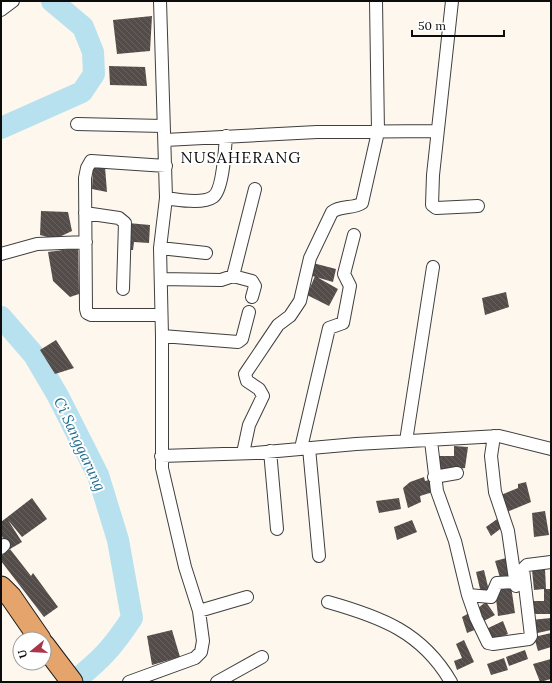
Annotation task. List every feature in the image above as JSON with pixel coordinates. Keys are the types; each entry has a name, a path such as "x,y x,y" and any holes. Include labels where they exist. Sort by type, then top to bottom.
{"highway":[{"path":"1,587 11,597 34,631"},
{"path":"52,656 72,682"}],"street":[{"path":"1,10 13,1"},
{"path":"129,682 191,660 201,652 203,641 199,611 185,567 162,468 161,456 162,336 160,248 166,198 166,166 163,126 160,1"},
{"path":"243,453 249,425 263,396 259,389 247,381 245,374 278,325 290,316 300,301 310,258 332,212 337,208 362,203 378,132 376,1"},
{"path":"452,1 438,131 432,205 436,208 478,206"},
{"path":"77,124 163,126"},
{"path":"165,140 317,132 438,131"},
{"path":"166,198 188,201 214,197 220,185 226,136"},
{"path":"161,315 92,315 87,313 85,172 91,160 166,166"},
{"path":"233,276 255,189"},
{"path":"85,213 119,218 125,223 123,288"},
{"path":"319,556 305,448 330,328 343,323 350,286 344,274 354,235"},
{"path":"1,254 38,244 86,242"},
{"path":"160,248 206,253"},
{"path":"406,441 433,267"},
{"path":"161,279 221,280 233,276 252,281 256,286 252,297"},
{"path":"162,336 238,342 242,339 249,312"},
{"path":"161,456 243,453 494,436 551,449"},
{"path":"494,436 491,456 495,492 508,531 516,582 519,614"},
{"path":"431,441 434,477 444,513 455,541 468,595 476,618 488,642 493,644 529,639 531,636 523,569 527,565 551,562"},
{"path":"270,451 277,529"},
{"path":"434,477 457,473"},
{"path":"468,595 491,597 497,583 516,582"},
{"path":"199,611 247,597"},
{"path":"328,602 371,614 408,634 433,656 451,682"},
{"path":"217,682 262,657"}],"building":[{"path":"152,16 150,51 117,54 113,20"},
{"path":"109,66 145,67 147,86 110,85"},
{"path":"93,167 105,167 107,192 92,189"},
{"path":"41,211 68,212 72,231 55,239 40,235"},
{"path":"128,223 150,225 149,243 134,242 133,250 127,250"},
{"path":"78,248 79,294 70,297 53,281 48,252"},
{"path":"309,262 336,269 333,282 309,275"},
{"path":"315,276 338,289 329,306 307,295"},
{"path":"506,292 509,307 485,315 482,298"},
{"path":"56,340 74,368 55,374 40,350"},
{"path":"454,446 468,447 465,468 437,472 439,456 454,456"},
{"path":"424,477 425,481 429,480 433,492 420,496 421,502 408,508 403,488 410,482"},
{"path":"526,482 531,502 507,512 501,495 518,488 518,484"},
{"path":"32,498 47,519 22,537 8,520 22,542 10,549 1,535 1,522"},
{"path":"399,498 401,509 379,513 376,501"},
{"path":"545,511 549,535 534,537 532,513"},
{"path":"500,517 504,526 491,536 486,527"},
{"path":"412,520 417,532 397,540 394,527"},
{"path":"10,549 31,576 33,573 58,607 44,617 1,561 1,556"},
{"path":"510,557 513,577 501,581 495,561"},
{"path":"545,569 546,589 551,589 551,614 533,614 533,601 544,601 544,589 534,590 532,570"},
{"path":"484,570 489,591 481,593 476,572"},
{"path":"511,586 515,613 498,616 495,590"},
{"path":"486,602 495,615 482,622 475,610"},
{"path":"471,612 477,629 467,633 462,617"},
{"path":"551,618 551,630 533,634 531,620"},
{"path":"503,621 508,634 490,641 484,630"},
{"path":"172,630 180,657 152,665 147,636"},
{"path":"551,633 551,647 538,651 534,637"},
{"path":"464,640 474,662 457,670 454,661 462,658 456,644"},
{"path":"525,650 528,659 509,666 506,657"},
{"path":"504,658 508,670 491,675 487,664"},
{"path":"551,659 551,679 540,682 533,664"}],"waterway":[{"name":"Ci Sanggarung","path":"1,128 82,92 94,74 93,52 83,27 52,1"},
{"name":"Ci Sanggarung","path":"1,317 34,355 58,396 98,475 118,540 132,618 106,653 73,682"}],"district":[{"name":"NUSAHERANG","path":"241,157"}]}
